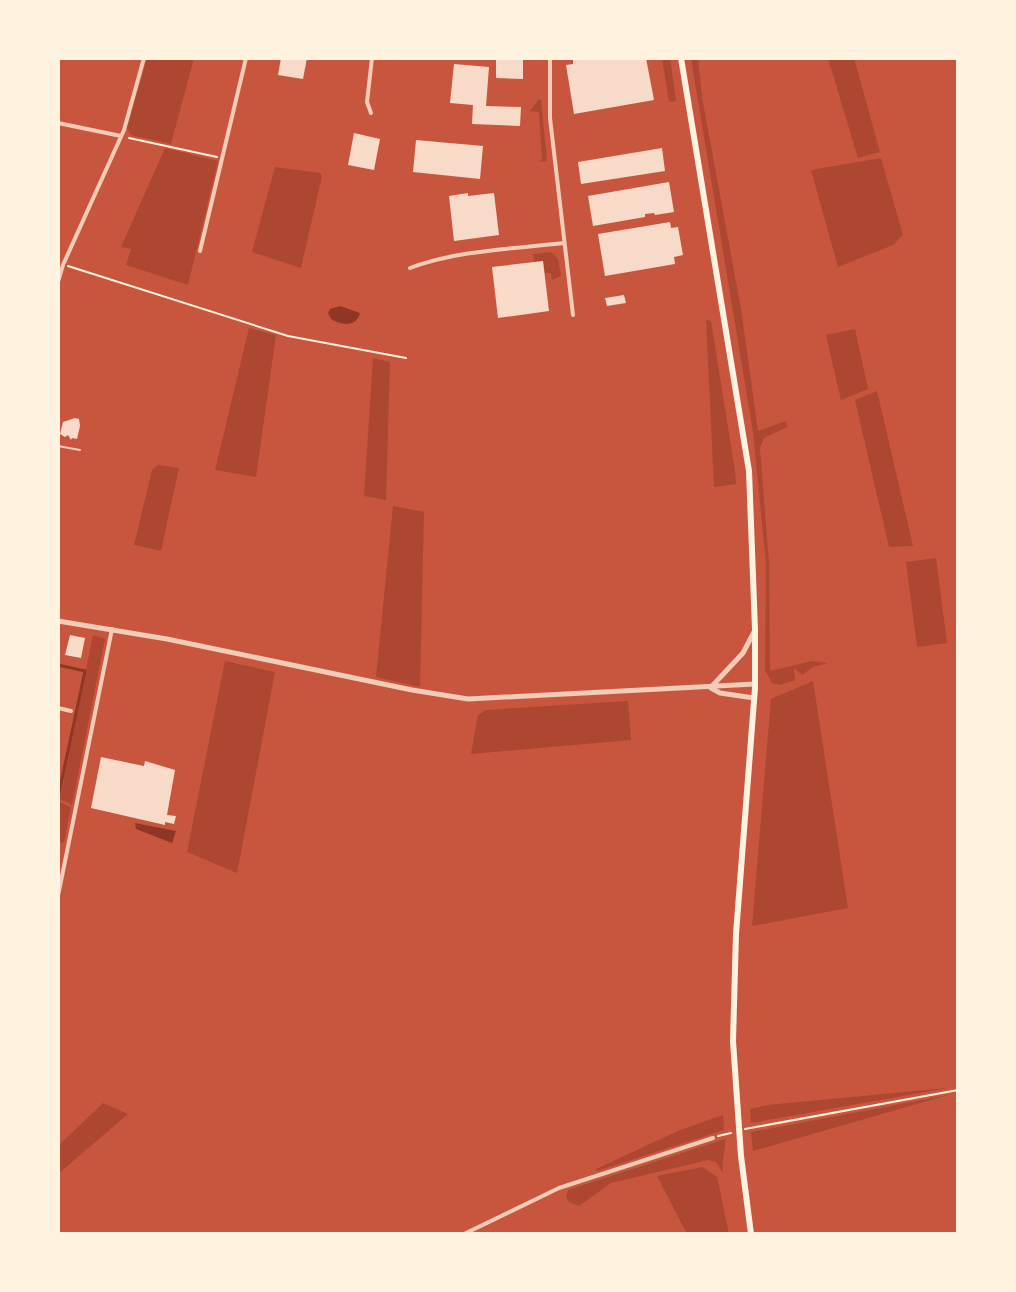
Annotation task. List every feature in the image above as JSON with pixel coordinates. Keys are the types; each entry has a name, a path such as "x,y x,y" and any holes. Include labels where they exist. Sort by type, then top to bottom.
{"main road":[{"path":"681,58 749,471 755,684 736,934 733,1041 739,1142 751,1234"}],"street":[{"path":"58,282 60,264 121,136 144,58"},
{"path":"200,251 246,58"},
{"path":"371,113 367,102 372,58"},
{"path":"550,58 550,118 573,315"},
{"path":"58,123 121,136"},
{"path":"410,268 451,256 564,243"},
{"path":"58,621 167,639 468,699 755,684"},
{"path":"58,896 112,629"},
{"path":"710,688 743,653 755,629"},
{"path":"710,688 720,693 754,698"},
{"path":"58,708 71,711"},
{"path":"464,1234 559,1188 713,1138"}],"lane":[{"path":"58,446 80,450"}],"path":[{"path":"121,136 222,158"},
{"path":"60,264 288,336 406,358"},
{"path":"762,1126 958,1090"}],"shaded area":[{"path":"147,58 194,58 171,144 131,135 127,128"},
{"path":"662,58 670,58 676,101 669,102"},
{"path":"691,58 698,58 702,97 741,309 758,431 786,421 787,427 764,438 760,448 769,563 770,671 812,661 828,663 813,667 802,675 794,668 795,680 781,685 772,683 765,670 766,564 753,432"},
{"path":"828,58 854,58 880,152 858,158"},
{"path":"539,99 547,161 537,162 542,160 539,112 530,111"},
{"path":"165,148 218,161 188,285 126,265 131,249 121,247"},
{"path":"881,158 903,235 893,245 838,267 811,170"},
{"path":"275,167 320,173 322,176 301,268 252,252"},
{"path":"551,252 558,259 561,276 552,280 551,273 545,273 543,261 534,262 533,254"},
{"path":"340,306 360,313 358,318 348,324 331,319 330,309"},
{"path":"706,320 711,321 736,484 714,487"},
{"path":"249,328 276,335 256,477 215,470"},
{"path":"855,329 868,389 841,400 826,335"},
{"path":"373,358 390,362 386,500 364,496"},
{"path":"877,391 913,546 889,547 855,400"},
{"path":"158,465 179,468 161,551 134,545 152,470"},
{"path":"393,506 424,512 420,687 376,677"},
{"path":"936,558 947,643 917,647 906,562"},
{"path":"93,635 105,639 72,805 60,799"},
{"path":"225,661 275,672 237,873 187,852"},
{"path":"813,681 848,908 752,926 771,699"},
{"path":"628,701 631,740 471,754 478,715 486,710"},
{"path":"59,802 71,807 64,843 58,841"},
{"path":"135,823 176,831 172,843 136,829"},
{"path":"947,1088 751,1123 750,1109 767,1105"},
{"path":"948,1095 753,1151 751,1132"},
{"path":"103,1103 128,1114 58,1174 58,1146"},
{"path":"723,1115 724,1130 596,1169 680,1130"},
{"path":"725,1139 723,1173 716,1162 708,1160 611,1183 579,1206 569,1202 566,1197 568,1190"},
{"path":"702,1167 717,1177 729,1234 687,1234 657,1176"}],"building":[{"path":"281,58 307,58 303,79 278,75"},
{"path":"496,58 523,58 523,79 496,78"},
{"path":"573,58 646,58 654,100 574,114 566,65 573,64"},
{"path":"454,64 489,67 486,106 521,107 520,126 472,124 473,105 450,103"},
{"path":"354,133 380,139 374,170 348,165"},
{"path":"416,140 483,146 480,179 413,172"},
{"path":"662,148 665,171 581,184 578,162"},
{"path":"669,182 674,212 645,214 645,217 593,226 588,196"},
{"path":"468,193 468,196 494,193 499,235 454,241 449,196"},
{"path":"670,222 671,228 678,227 683,255 674,257 675,264 605,276 598,234"},
{"path":"543,261 549,311 498,318 492,267"},
{"path":"624,295 626,303 607,306 605,298"},
{"path":"79,419 80,426 77,439 71,440 68,435 60,434 63,422"},
{"path":"70,635 85,638 81,658 65,655"},
{"path":"101,757 144,766 145,761 175,770 167,815 176,816 174,824 165,822 165,825 91,808"}],"waterway":[{"path":"58,665 85,671 58,798"}]}
